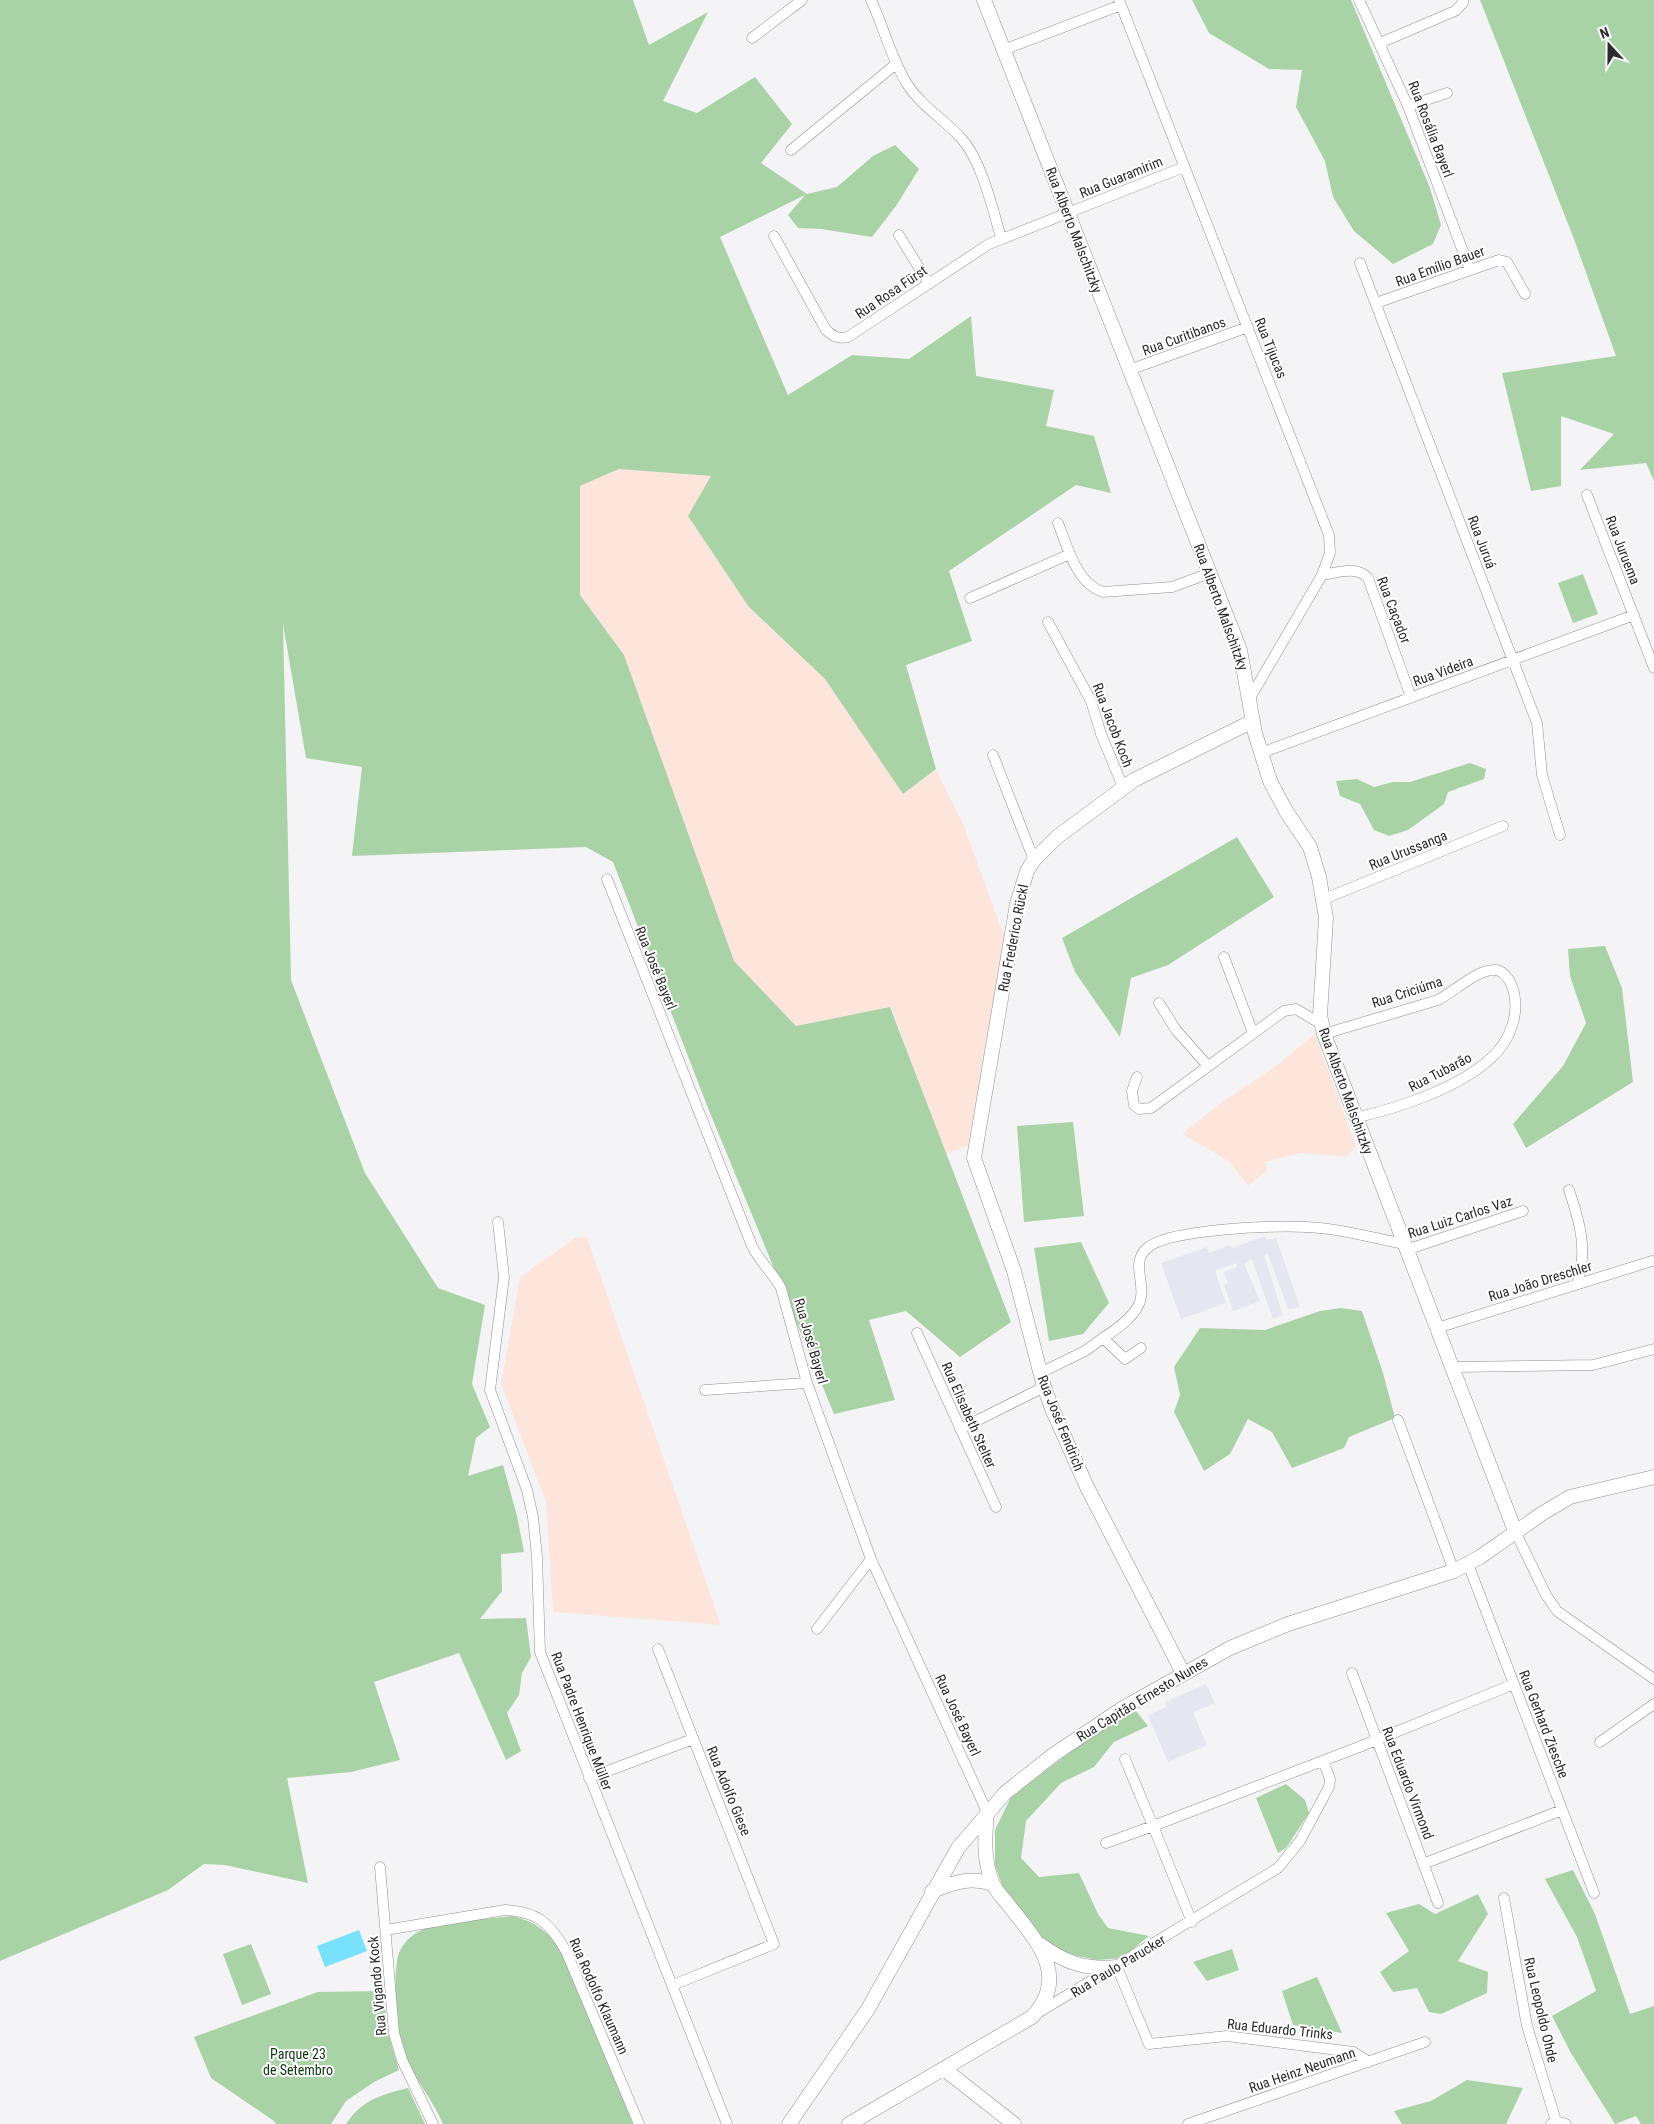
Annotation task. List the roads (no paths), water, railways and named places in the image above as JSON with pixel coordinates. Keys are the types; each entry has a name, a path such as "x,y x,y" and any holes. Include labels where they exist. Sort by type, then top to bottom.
{"street":[{"path":"752,38 802,0"},
{"path":"871,0 896,64 915,95 962,138 969,149 985,188 1001,237"},
{"name":"Rua Alberto Malschitzky","path":"984,0 1240,650 1250,698 1252,721 1261,752 1278,797 1310,847 1324,899 1326,928 1320,1005 1323,1029 1355,1118 1515,1531"},
{"name":"Rua Rosália Bayerl","path":"1359,0 1408,106 1470,270"},
{"path":"1380,43 1455,10 1463,0"},
{"path":"1003,50 1120,2"},
{"name":"Rua Tijucas","path":"1120,2 1326,524 1330,553 1322,575 1250,698"},
{"path":"791,150 896,64"},
{"path":"1408,106 1447,92"},
{"name":"Rua Guaramirim","path":"1068,213 1184,167"},
{"name":"Rua Rosa Fürst","path":"774,236 826,330 840,339 848,337 977,250 1001,237 1068,213"},
{"path":"899,235 929,284"},
{"name":"Rua Emílio Bauer","path":"1376,303 1499,260 1507,262 1525,294"},
{"name":"Rua Juruá","path":"1360,263 1537,723 1542,776 1560,834"},
{"name":"Rua Curitibanos","path":"1129,370 1248,327"},
{"name":"Rua Juruema","path":"1587,495 1654,668"},
{"path":"1058,524 1070,554 1084,580 1093,589 1103,592 1172,587 1210,573"},
{"path":"970,598 1070,554"},
{"name":"Rua Caçador","path":"1322,575 1352,570 1358,571 1368,578 1411,697"},
{"name":"Rua Videira","path":"1261,752 1634,615"},
{"name":"Rua Jacob Koch","path":"1048,622 1091,701 1107,749 1123,787"},
{"name":"Rua Frederico Rückl","path":"974,1158 1017,904 1024,878 1034,860 1057,837 1123,787 1152,770 1252,721"},
{"path":"993,755 1034,860"},
{"name":"Rua Urussanga","path":"1324,899 1503,826"},
{"name":"Rua José Bayerl","path":"606,879 752,1246 760,1262 777,1280 781,1288 807,1383 871,1559 987,1812"},
{"path":"1224,958 1253,1033"},
{"name":"Rua Criciúma","path":"1323,1029 1438,1000 1451,994 1468,980 1495,970"},
{"name":"Rua Tubarão","path":"1355,1118 1423,1097 1480,1068 1492,1058 1504,1045 1510,1030 1516,1002 1510,981 1506,975 1495,970"},
{"path":"1159,1003 1176,1030 1208,1066"},
{"path":"1137,1077 1132,1098 1139,1109 1145,1109 1157,1104 1284,1011 1296,1009 1323,1029"},
{"name":"Rua José Fendrich","path":"974,1158 1014,1270 1044,1387 1087,1487 1183,1673"},
{"path":"1569,1190 1581,1225 1584,1246 1581,1272 1577,1284"},
{"name":"Rua Luiz Carlos Vaz","path":"1405,1247 1523,1211"},
{"name":"Rua Padre Henrique Müller","path":"498,1222 504,1277 490,1390 530,1504 537,1557 540,1652 727,2124"},
{"path":"1040,1373 1085,1350 1115,1330 1136,1310 1142,1298 1138,1269 1141,1256 1146,1249 1158,1241 1215,1230 1283,1227 1320,1228 1405,1247"},
{"name":"Rua João Dreschler","path":"1437,1328 1652,1261"},
{"name":"Rua Elisabeth Stelter","path":"917,1333 996,1508"},
{"path":"1103,1338 1125,1359 1141,1348"},
{"path":"1452,1367 1593,1365 1654,1349"},
{"path":"704,1390 807,1383"},
{"path":"960,1429 1044,1387"},
{"path":"1398,1420 1454,1571"},
{"name":"Rua Capitão Ernesto Nunes","path":"789,2124 868,2009 932,1891 958,1848 987,1812 1005,1794 1074,1739 1183,1673 1264,1633 1454,1571 1468,1564 1515,1531 1570,1497 1654,1476"},
{"path":"1515,1531 1546,1595 1557,1611 1654,1678"},
{"path":"817,1629 871,1559"},
{"name":"Rua Gerhard Ziesche","path":"1468,1564 1594,1894"},
{"name":"Rua Adolfo Giese","path":"658,1649 774,1944 673,1985"},
{"name":"Rua Eduardo Virmond","path":"1352,1672 1438,1903"},
{"path":"1106,1844 1324,1761 1376,1738 1514,1684"},
{"path":"1600,1742 1654,1704"},
{"path":"589,1778 693,1739"},
{"path":"1124,1759 1192,1922"},
{"name":"Rua Paulo Parucker","path":"849,2124 1261,1880 1286,1860 1300,1841 1329,1787 1330,1779 1324,1761"},
{"path":"1423,1864 1562,1810"},
{"path":"987,1812 985,1842 992,1884 1038,1943 1049,1967 1049,1983 1045,2001 1032,2016"},
{"name":"Rua Vigando Kock","path":"380,1867 394,2033 402,2060 433,2124"},
{"path":"932,1891 968,1880 982,1880 992,1884"},
{"name":"Rua Leopoldo Ohde","path":"1504,1898 1527,2026 1557,2123"},
{"name":"Rua Rodolfo Klaumann","path":"386,1930 505,1910 521,1911 543,1920 566,1950 639,2124"},
{"path":"1038,1943 1061,1959 1081,1966 1101,1969 1117,1966"},
{"name":"Rua Eduardo Trinks","path":"1117,1966 1149,2044 1212,2037 1240,2037 1353,2052 1369,2062"},
{"name":"Rua Heinz Neumann","path":"1188,2124 1425,2042"},
{"path":"944,2069 1014,2124"}],"water":[{"path":"359,1930 367,1951 325,1967 317,1946"}],"park label":[{"name":"Parque 23 de Setembro","path":"298,2062"}]}
